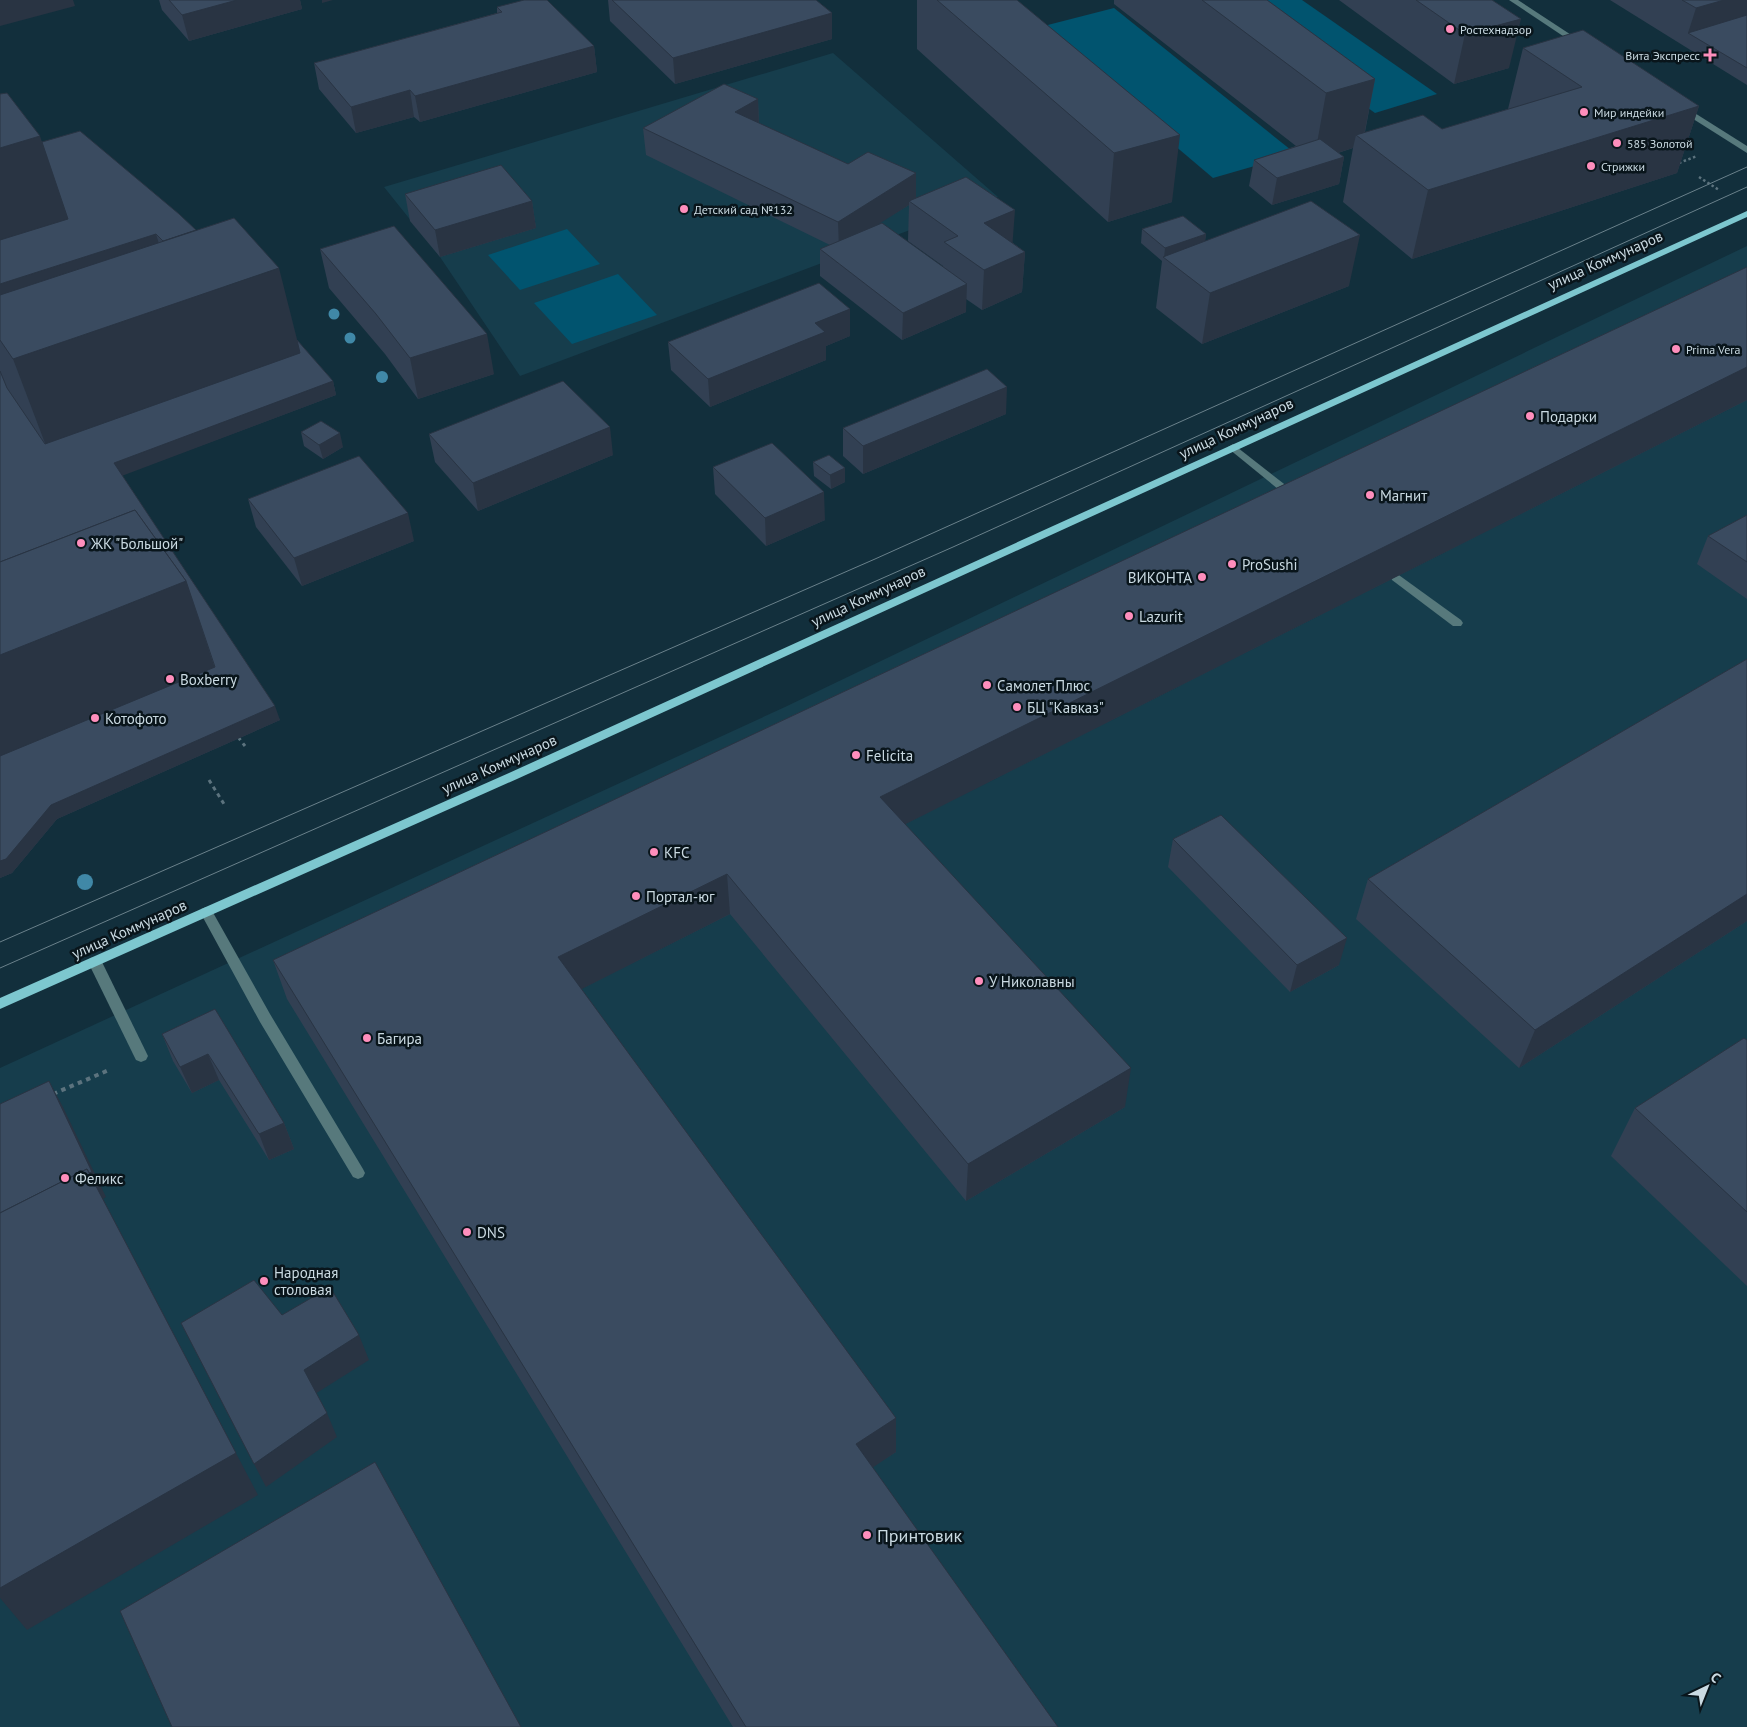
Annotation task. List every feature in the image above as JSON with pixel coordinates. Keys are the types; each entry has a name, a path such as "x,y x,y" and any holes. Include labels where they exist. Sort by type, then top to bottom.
{"main road":[{"name":"улица Коммунаров","path":"0,1004 522,772 1747,214"}],"street":[{"path":"1513,0 1586,47"},
{"path":"1677,105 1747,150"},
{"path":"1233,447 1305,506"},
{"path":"1396,577 1457,623"},
{"path":"206,912 265,1018 358,1174"},
{"path":"95,962 141,1056"}],"path":[{"path":"235,732 245,746"},
{"path":"209,780 224,804"},
{"path":"44,1098 141,1056"}],"shaded area":[{"path":"1217,0 1302,0 1437,94 1375,113"},
{"path":"1114,8 1296,154 1213,178 1036,28"},
{"name":"Детский сад №132","path":"833,53 998,197 520,376 440,257 384,187"},
{"path":"567,229 600,264 520,290 488,255"},
{"path":"1747,246 1747,1727 0,1727 0,1068 785,707"},
{"path":"618,274 657,315 572,344 534,303"}],"building":[{"path":"169,0 237,0 182,15"},
{"path":"524,0 547,0 594,46 415,96 410,90 351,107 314,63 502,12 497,7"},
{"path":"612,0 816,0 832,13 673,58"},
{"path":"937,0 1017,0 1180,135 1114,153"},
{"path":"1202,0 1267,0 1375,79 1326,93"},
{"path":"1416,0 1492,0 1521,19 1465,34"},
{"path":"1682,0 1724,0 1696,8"},
{"path":"1747,15 1747,68 1688,33"},
{"path":"1583,30 1699,106 1428,190 1356,135 1423,115 1442,129 1582,87 1523,48"},
{"path":"724,84 758,99 735,112 848,164 868,152 916,173 838,222 643,128"},
{"path":"7,93 40,136 0,148 0,94"},
{"path":"80,131 196,230 163,241 156,234 0,284 0,240 68,219 42,142"},
{"path":"1320,139 1344,157 1277,178 1254,160"},
{"path":"501,165 532,201 435,230 405,194"},
{"path":"966,177 1015,210 984,223 1025,252 984,270 944,242 958,236 909,201"},
{"path":"1311,201 1360,235 1210,293 1163,257"},
{"path":"1183,216 1206,234 1165,248 1142,229"},
{"path":"234,218 279,268 13,359 0,340 0,295"},
{"path":"882,223 967,284 903,313 820,249"},
{"path":"394,226 487,334 410,358 376,314 320,249"},
{"path":"1747,267 1747,367 880,797 1131,1068 968,1164 727,874 558,957 896,1418 856,1444 1058,1727 746,1727 273,960"},
{"path":"819,283 850,309 815,323 825,332 708,379 668,342"},
{"path":"297,340 333,381 114,463 275,706 51,805 6,859 0,861 0,756 215,667 186,581 135,510 0,562 0,371 7,388 45,444 300,353"},
{"path":"987,369 1007,387 863,446 843,428"},
{"path":"563,381 610,427 473,483 429,434"},
{"path":"321,421 340,433 319,445 301,432"},
{"path":"772,443 824,492 765,518 713,467"},
{"path":"829,455 845,468 830,475 813,462"},
{"path":"359,456 408,513 294,558 248,499"},
{"path":"135,510 186,581 0,655 0,562"},
{"path":"1747,515 1747,562 1708,536"},
{"path":"1747,659 1747,894 1535,1030 1368,879"},
{"path":"1221,815 1347,938 1297,965 1173,839"},
{"path":"215,1009 284,1123 259,1134 208,1054 180,1067 162,1034"},
{"path":"1744,1038 1747,1040 1747,1212 1635,1108"},
{"path":"49,1081 92,1172 89,1173 87,1169 0,1213 0,1104"},
{"path":"87,1169 236,1453 0,1588 0,1213"},
{"path":"254,1280 282,1315 330,1287 359,1335 304,1370 327,1413 254,1464 181,1323"},
{"path":"375,1462 521,1727 172,1727 120,1611"}],"tram line":[{"path":"0,942 875,559 1747,167"},
{"path":"0,968 953,547 1747,187"}],"place":[{"name":"Ростехнадзор","path":"1450,29"},
{"name":"Вита Экспресс","path":"1710,55"},
{"name":"Мир индейки","path":"1584,112"},
{"name":"585 Золотой","path":"1617,143"},
{"name":"Стрижки","path":"1591,166"},
{"name":"Детский сад №132","path":"684,209"},
{"name":"Prima Vera","path":"1676,349"},
{"name":"Подарки","path":"1530,416"},
{"name":"Магнит","path":"1370,495"},
{"name":"ЖК \"Большой\"","path":"81,543"},
{"name":"ProSushi","path":"1232,564"},
{"name":"ВИКОНТА","path":"1202,577"},
{"name":"Lazurit","path":"1129,616"},
{"name":"Boxberry","path":"170,679"},
{"name":"Самолет Плюс","path":"987,685"},
{"name":"БЦ \"Кавказ\"","path":"1017,707"},
{"name":"Котофото","path":"95,718"},
{"name":"Felicita","path":"856,755"},
{"name":"KFC","path":"654,852"},
{"name":"Портал-юг","path":"636,896"},
{"name":"У Николавны","path":"979,981"},
{"name":"Багира","path":"367,1038"},
{"name":"Феликс","path":"65,1178"},
{"name":"DNS","path":"467,1232"},
{"name":"Народная столовая","path":"264,1281"},
{"name":"Принтовик","path":"867,1535"}]}
